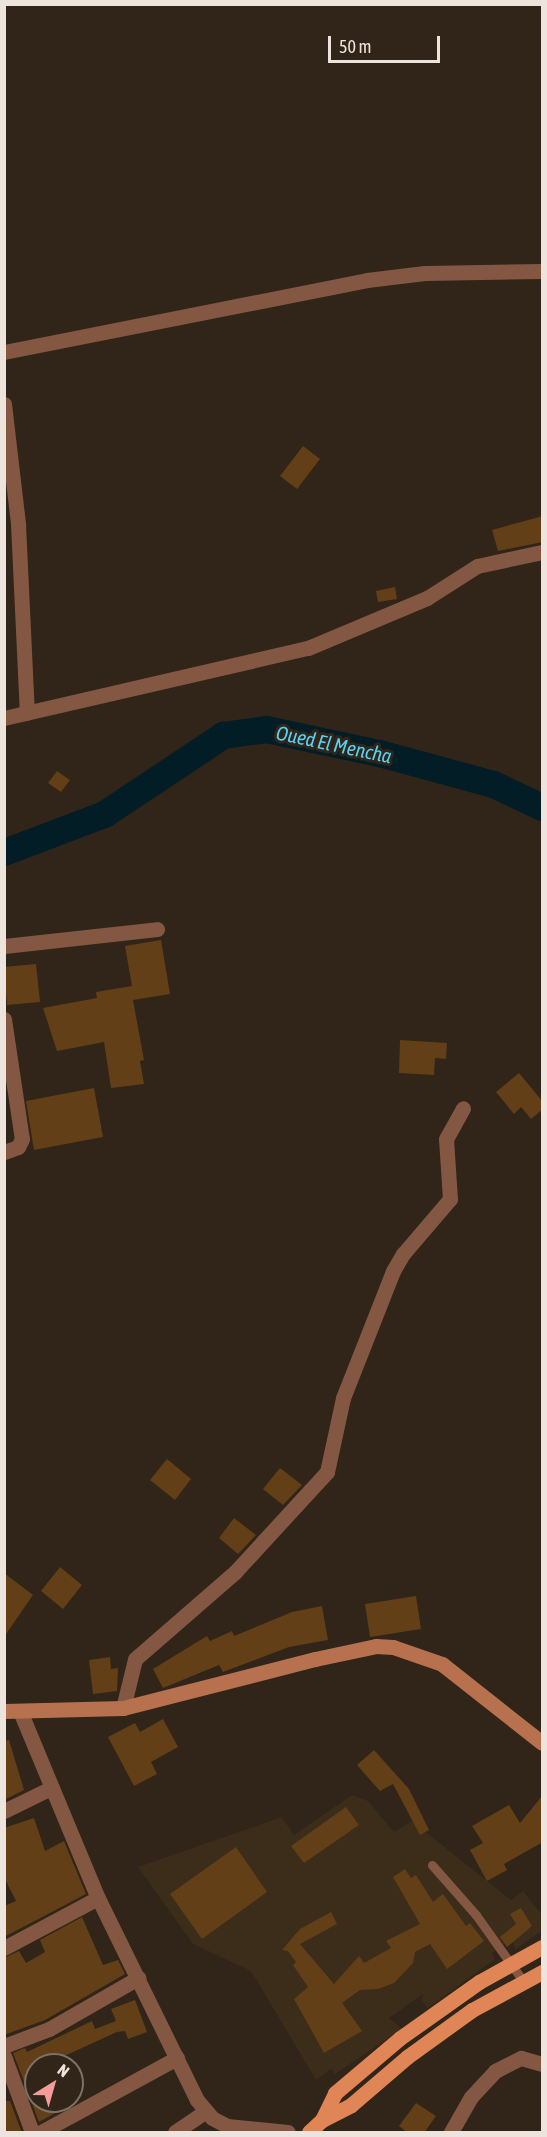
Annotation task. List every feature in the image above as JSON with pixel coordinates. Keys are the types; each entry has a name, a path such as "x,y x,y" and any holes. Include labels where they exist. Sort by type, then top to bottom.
{"main road":[{"path":"4,1711 123,1708 315,1659 376,1646 393,1647 442,1664 543,1743"},
{"path":"322,2120 335,2092 400,2038 511,1964 543,1947"},
{"path":"309,2133 322,2120 351,2105 407,2057 472,2010 543,1972"}],"street":[{"path":"4,352 367,280 424,273 543,271"},
{"path":"4,404 18,524 27,713"},
{"path":"4,718 308,648 428,598 477,566 543,552"},
{"path":"4,946 157,929"},
{"path":"4,1019 22,1139 18,1147 4,1152"},
{"path":"123,1708 135,1659 226,1580 327,1472 343,1398 393,1271 403,1254 450,1199 446,1138 463,1108"},
{"path":"20,1711 98,1898 177,2058 206,2111 227,2126 288,2133"},
{"path":"4,1811 51,1788"},
{"path":"4,1948 98,1898"},
{"path":"4,2046 49,2029 138,1978"},
{"path":"4,2056 32,2133"},
{"path":"40,2133 177,2058"},
{"path":"451,2133 471,2097 495,2071 521,2058 543,2064"},
{"path":"175,2133 206,2111"}],"lane":[{"path":"432,1865 476,1916 523,1982"}],"shaded area":[{"path":"352,1795 368,1801 394,1832 412,1821 511,1900 523,1891 542,1915 542,1931 516,1949 511,1940 492,1953 495,1959 428,2008 422,2001 423,1994 389,2018 402,2029 335,2074 331,2069 316,2080 251,1971 193,1944 138,1867 282,1817 294,1835"}],"building":[{"path":"303,446 320,459 297,489 280,476"},
{"path":"543,516 543,542 498,551 492,530"},
{"path":"395,587 397,599 378,602 376,591"},
{"path":"57,771 70,780 61,792 48,783"},
{"path":"161,940 170,994 133,1000 144,1060 140,1061 144,1084 111,1088 104,1042 57,1051 43,1008 97,998 96,992 132,986 125,946"},
{"path":"36,964 40,1002 7,1005 4,967"},
{"path":"400,1040 447,1043 446,1059 435,1058 434,1075 399,1073"},
{"path":"519,1073 543,1102 543,1109 531,1119 521,1107 514,1114 496,1092"},
{"path":"94,1088 103,1137 34,1150 26,1101"},
{"path":"167,1459 191,1479 175,1500 150,1480"},
{"path":"280,1468 302,1485 283,1505 263,1489"},
{"path":"234,1518 256,1535 238,1554 219,1538"},
{"path":"60,1567 82,1585 63,1609 41,1591"},
{"path":"4,1573 33,1595 4,1637"},
{"path":"416,1596 421,1629 370,1637 365,1604"},
{"path":"322,1606 328,1640 289,1647 223,1672 219,1665 163,1688 153,1669 207,1636 210,1641 232,1631 234,1636 292,1612"},
{"path":"110,1657 111,1669 118,1668 117,1691 93,1694 89,1660"},
{"path":"163,1719 178,1747 151,1762 157,1774 134,1786 108,1737 135,1723 140,1732"},
{"path":"9,1740 24,1790 4,1800 4,1741"},
{"path":"374,1750 409,1789 429,1830 420,1835 393,1784 380,1791 357,1765"},
{"path":"543,1795 543,1842 504,1864 507,1870 487,1881 470,1850 483,1843 472,1826 509,1805 520,1823"},
{"path":"346,1807 359,1825 304,1863 291,1846"},
{"path":"34,1818 45,1851 64,1841 86,1894 4,1937 4,1906 16,1901 4,1877 4,1828"},
{"path":"236,1847 267,1892 202,1939 170,1894"},
{"path":"405,1869 411,1878 416,1875 433,1902 443,1894 466,1926 470,1923 484,1941 447,1969 430,1944 415,1952 413,1963 394,1983 378,1989 360,1990 342,2003 362,2031 324,2053 294,1999 308,1987 293,1965 296,1962 288,1951 282,1950 300,1929 331,1912 337,1924 300,1944 334,1984 359,1956 364,1963 391,1948 386,1941 420,1924 393,1877"},
{"path":"521,1908 532,1926 507,1947 500,1937 516,1924 510,1914"},
{"path":"82,1917 103,1965 118,1960 125,1974 45,2020 4,2035 4,1958 19,1951 26,1963 45,1952 40,1940"},
{"path":"135,2000 147,2032 128,2039 125,2031 117,2032 71,2053 24,2053 24,2081 13,2053 25,2048 27,2052 92,2021 95,2029 116,2021 111,2009"},
{"path":"4,2101 10,2101 22,2133 4,2133"},
{"path":"416,2103 436,2116 424,2133 408,2133 399,2126"},
{"path":"36,2113 55,2113 39,2122"}],"waterway":[{"name":"Oued El Mencha","path":"4,852 104,814 223,735 266,729 379,753 493,784 542,807"}]}
